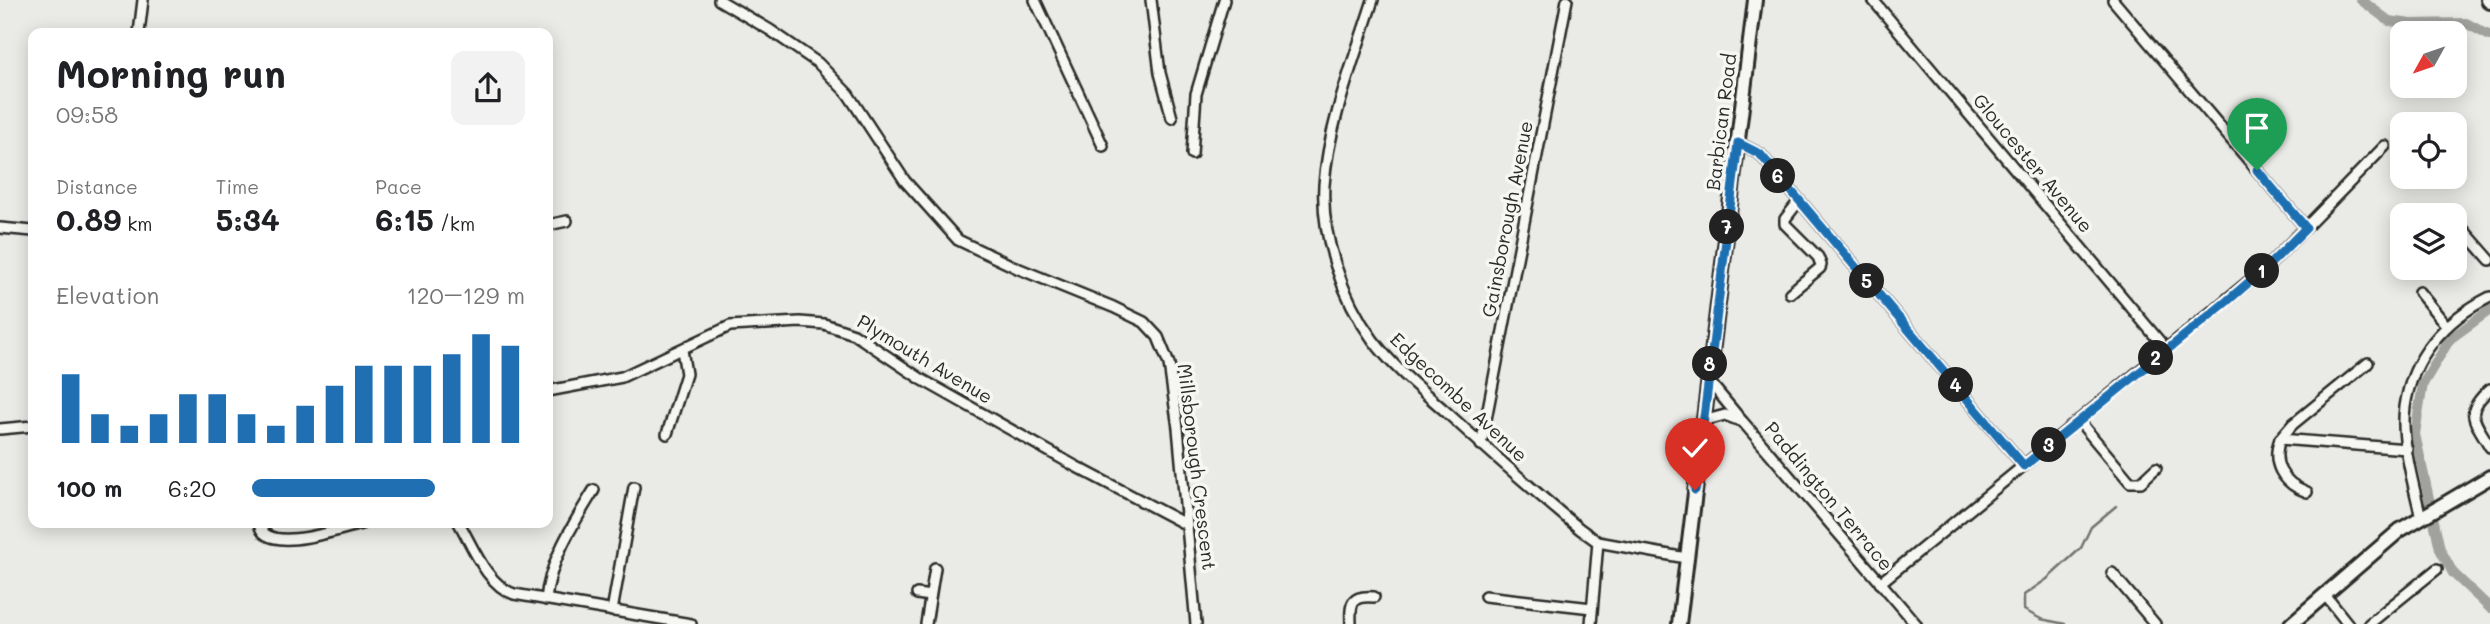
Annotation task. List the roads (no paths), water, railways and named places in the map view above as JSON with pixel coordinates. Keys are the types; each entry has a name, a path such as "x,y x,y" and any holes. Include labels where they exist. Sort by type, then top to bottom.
{"main road":[{"name":"Barbican Road","path":"1679,624 1755,0"},
{"path":"2291,624 2400,530 2490,477"}],"street":[{"path":"140,28 144,0"},
{"name":"Millsborough Crescent","path":"719,0 818,63 848,93 905,181 958,240 1144,322 1158,337 1169,364 1196,624"},
{"path":"1035,0 1103,146"},
{"path":"1151,0 1160,73 1172,118"},
{"path":"1192,153 1196,94 1224,0"},
{"name":"Edgecombe Avenue","path":"1373,0 1343,93 1324,185 1324,208 1330,240 1345,290 1371,338 1390,360 1481,445 1598,542 1686,558"},
{"name":"Gainsborough Avenue","path":"1481,445 1567,0"},
{"name":"Gloucester Avenue","path":"1873,0 2166,349"},
{"path":"2113,0 2306,228"},
{"path":"1738,143 1760,154 2024,466"},
{"path":"1880,583 2270,264 2385,146"},
{"path":"1790,293 1821,265 1818,257 1785,224 1785,219 1799,201"},
{"path":"553,224 567,221"},
{"path":"0,228 28,231"},
{"path":"2467,234 2490,260"},
{"path":"2419,292 2446,325"},
{"path":"2422,517 2407,449 2405,408 2414,371 2446,325 2490,297"},
{"name":"Plymouth Avenue","path":"553,390 622,377 682,351 730,326 800,322 840,328 873,345 921,379 985,416 1187,525"},
{"path":"667,434 686,374 682,351"},
{"path":"2307,492 2297,488 2278,467 2275,453 2280,439 2293,424 2368,363"},
{"path":"1708,380 1742,422"},
{"path":"2490,389 2476,401 2473,418 2490,447"},
{"name":"Paddington Terrace","path":"1703,421 1725,415 1742,422 1916,624"},
{"path":"2079,421 2130,482 2141,482 2156,468"},
{"path":"0,429 28,426"},
{"path":"2280,439 2407,449"},
{"path":"612,611 634,487"},
{"path":"546,600 553,572 571,528 594,490"},
{"path":"260,528 264,534 295,540 344,528"},
{"path":"462,528 503,591 691,624"},
{"path":"1591,624 1598,542"},
{"path":"926,624 930,596 927,583 935,568"},
{"path":"2370,624 2437,569"},
{"path":"2112,573 2155,624"},
{"path":"917,594 930,596"},
{"path":"2325,595 2348,624"},
{"path":"1351,624 1354,599 1359,596 1374,597"},
{"path":"1485,596 1592,608"}],"waterway":[{"path":"2361,0 2389,21 2411,24 2466,23 2490,36"},
{"path":"2490,310 2450,339 2423,384 2415,434 2440,549 2453,573 2490,608"},
{"path":"2065,624 2041,619 2024,610 2024,595 2047,579 2081,548 2091,527 2116,506"}]}
